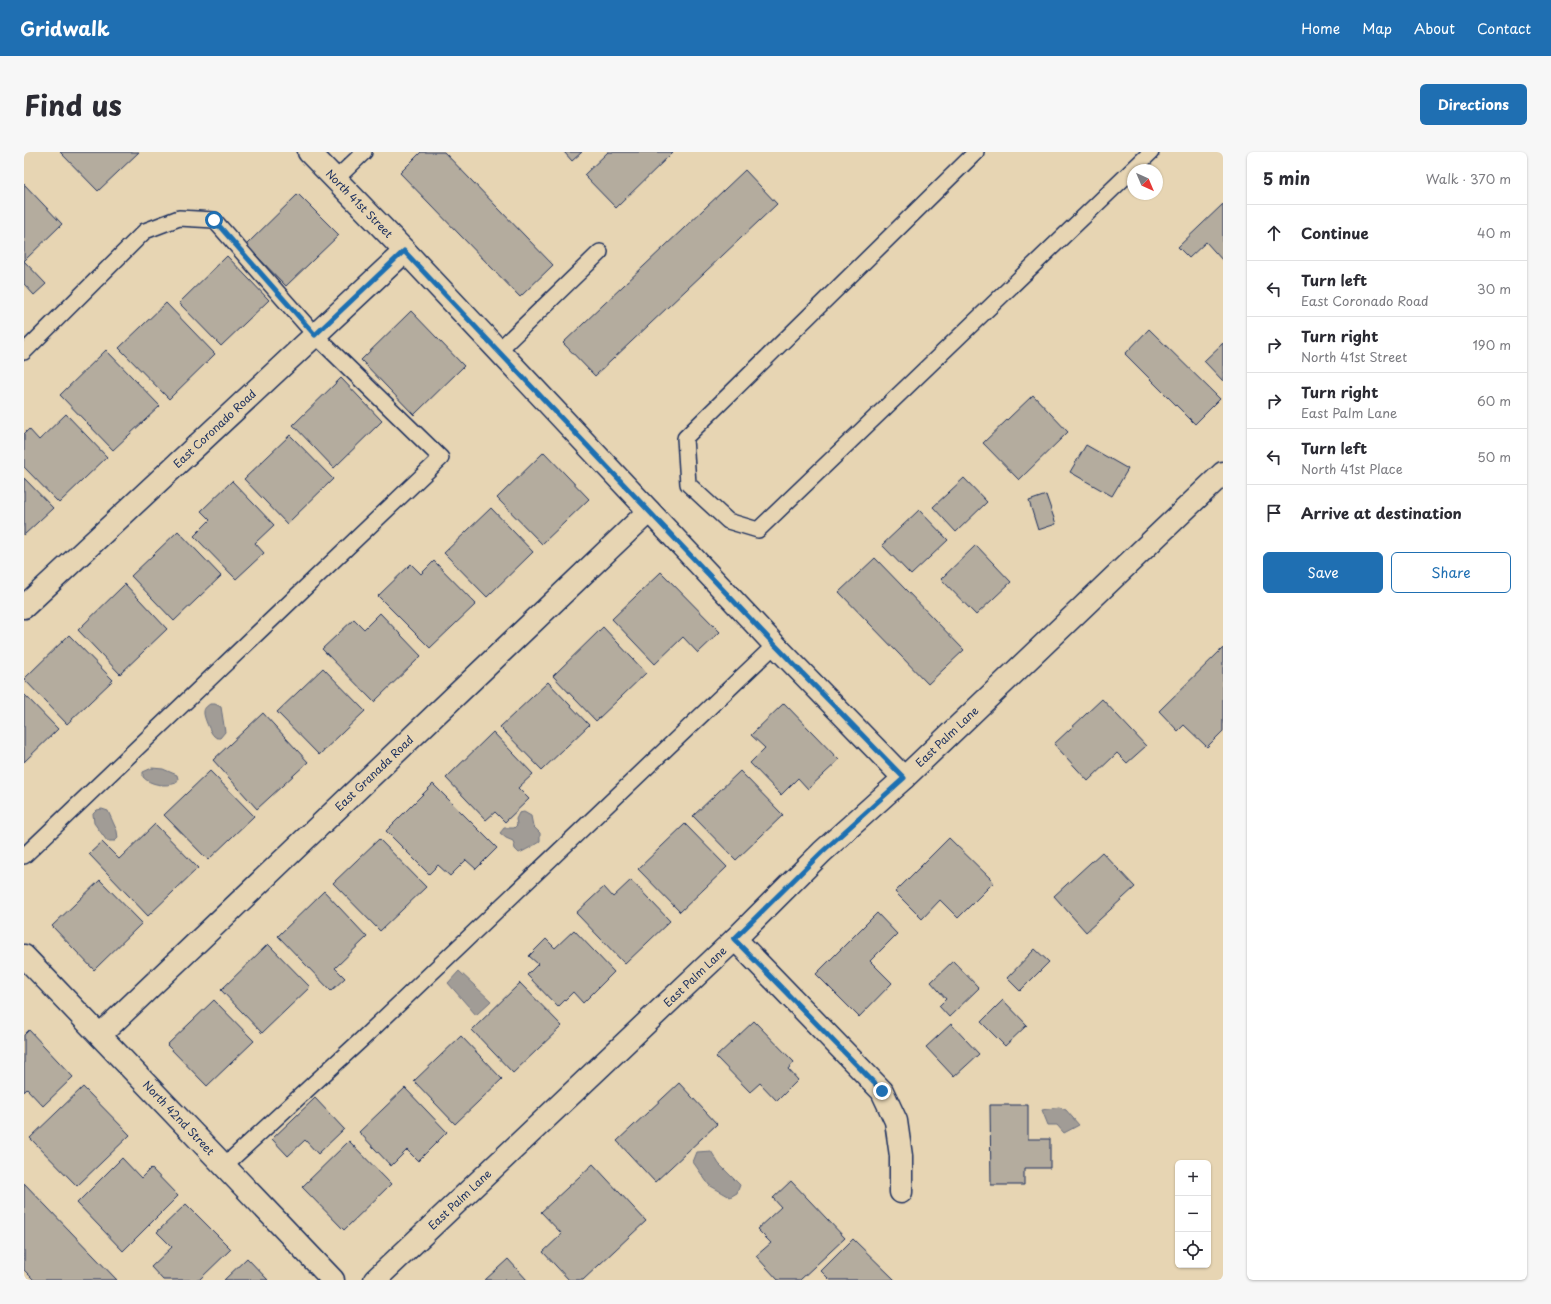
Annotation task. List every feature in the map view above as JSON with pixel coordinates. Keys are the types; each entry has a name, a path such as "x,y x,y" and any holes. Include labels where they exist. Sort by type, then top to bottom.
{"street":[{"name":"North 41st Street","path":"309,152 499,350 775,645 904,778"},
{"name":"East Coronado Road","path":"24,607 404,251"},
{"name":"East Palm Lane","path":"375,1280 734,939 822,852 904,778 1223,473"},
{"name":"East Granada Road","path":"100,1035 649,512"},
{"path":"734,939 882,1091 896,1121 901,1156 901,1192"},
{"name":"North 42nd Street","path":"24,956 333,1280"}],"lane":[{"path":"336,179 364,152"},
{"path":"976,152 685,438 688,484 728,522 758,530 1151,152"},
{"path":"24,352 145,231 179,218 214,220 315,335 441,458 24,856"},
{"path":"499,350 600,252"},
{"path":"224,1166 360,1041 775,645"}],"shaded area":[{"path":"210,704 215,704 221,707 225,732 220,738 216,738 213,735 204,714 205,709"},
{"path":"152,768 163,769 177,775 178,779 176,783 168,785 158,784 146,780 143,777 143,772"},
{"path":"102,809 108,811 117,831 118,838 115,841 107,841 94,823 93,814 97,810"},
{"path":"524,812 531,816 533,826 540,833 540,841 519,853 515,849 513,841 500,833 504,828 514,828 517,825 516,819 519,813"},
{"path":"459,971 491,1001 476,1015 448,983"},
{"path":"1059,1107 1066,1110 1079,1125 1064,1133 1057,1125 1048,1125 1042,1110"},
{"path":"711,1151 719,1164 740,1185 737,1193 730,1197 709,1185 693,1162 697,1152"}],"building":[{"path":"60,152 139,152 98,191"},
{"path":"421,152 444,152 553,265 520,297 400,173"},
{"path":"564,152 582,152 572,161"},
{"path":"608,152 673,152 616,208 584,175"},
{"path":"745,170 777,204 595,376 563,343"},
{"path":"24,184 62,224 24,261"},
{"path":"298,194 339,235 286,286 246,245"},
{"path":"1223,204 1223,261 1206,242 1189,258 1178,247"},
{"path":"227,256 269,300 221,346 179,303"},
{"path":"24,261 46,284 34,295 24,284"},
{"path":"166,303 215,354 169,399 119,348"},
{"path":"411,311 464,366 414,415 361,360"},
{"path":"1149,329 1220,399 1195,424 1125,354"},
{"path":"1223,343 1223,381 1204,361"},
{"path":"106,350 160,406 113,450 60,395"},
{"path":"341,378 382,421 334,468 293,425"},
{"path":"1033,395 1068,432 1019,480 983,443"},
{"path":"66,414 107,457 59,503 24,467 24,434 29,429 39,440"},
{"path":"290,435 333,479 287,524 244,479"},
{"path":"1086,445 1128,469 1112,496 1070,472"},
{"path":"544,452 589,499 542,544 497,498"},
{"path":"24,478 53,508 24,535"},
{"path":"964,478 987,502 956,532 933,507"},
{"path":"232,481 274,525 255,543 264,553 236,579 194,536 210,520 201,511"},
{"path":"1046,495 1056,524 1038,530 1029,501"},
{"path":"491,508 533,552 487,597 444,553"},
{"path":"919,510 948,540 911,575 882,545"},
{"path":"178,531 221,576 174,621 131,576"},
{"path":"976,545 1011,582 976,615 941,579"},
{"path":"875,558 964,650 928,684 839,592"},
{"path":"434,561 476,604 430,648 378,596 411,564 421,574"},
{"path":"661,572 720,632 698,653 683,637 655,664 612,619"},
{"path":"125,584 167,629 120,674 78,630"},
{"path":"380,613 421,656 374,702 322,649 354,619 364,629"},
{"path":"603,627 646,673 596,721 553,676"},
{"path":"69,635 113,680 67,724 24,679"},
{"path":"1223,648 1223,731 1207,747 1184,725 1178,731 1159,711"},
{"path":"323,668 365,711 319,755 277,712"},
{"path":"548,682 589,725 542,770 500,727"},
{"path":"24,694 58,729 24,762"},
{"path":"1102,699 1146,746 1127,763 1117,753 1088,781 1054,744"},
{"path":"784,703 839,760 808,789 798,778 781,795 750,763 765,748 751,735"},
{"path":"263,713 308,762 257,809 213,760"},
{"path":"493,732 533,774 518,788 529,799 505,822 495,812 486,820 446,778"},
{"path":"210,771 254,816 208,860 164,815"},
{"path":"740,771 783,815 736,860 693,816"},
{"path":"433,784 497,848 476,869 466,860 450,876 438,865 429,874 386,831"},
{"path":"155,824 198,868 148,916 89,854 102,842 119,859"},
{"path":"685,824 727,867 680,912 638,869"},
{"path":"949,838 994,882 958,918 940,900 922,919 895,892"},
{"path":"379,839 426,887 380,931 333,883"},
{"path":"1102,852 1135,887 1086,932 1054,896"},
{"path":"100,880 142,923 94,970 52,926"},
{"path":"631,880 670,921 625,964 576,913 604,887 613,897"},
{"path":"324,891 367,937 335,968 345,978 331,991 278,936"},
{"path":"877,913 897,934 870,961 892,983 859,1017 816,974"},
{"path":"574,930 614,972 583,1003 573,992 558,1007 527,975 538,964 529,956 546,939 555,948"},
{"path":"268,944 310,987 262,1033 221,990"},
{"path":"1035,949 1049,962 1020,991 1007,978"},
{"path":"953,961 979,988 949,1017 939,1006 946,999 931,982"},
{"path":"520,983 562,1026 513,1073 472,1030"},
{"path":"214,1000 254,1041 207,1086 167,1045"},
{"path":"1003,1000 1027,1025 1005,1046 981,1022"},
{"path":"754,1021 794,1062 788,1069 798,1080 777,1101 760,1083 750,1092 716,1057"},
{"path":"951,1024 979,1054 954,1077 926,1047"},
{"path":"29,1030 73,1077 43,1106 27,1089 24,1092 24,1035"},
{"path":"461,1036 502,1079 455,1124 414,1081"},
{"path":"679,1083 717,1124 655,1182 617,1141"},
{"path":"83,1087 130,1135 77,1186 30,1138"},
{"path":"405,1088 447,1132 418,1161 407,1150 391,1166 359,1132"},
{"path":"315,1098 344,1129 318,1154 305,1140 288,1156 272,1139"},
{"path":"990,1105 1028,1105 1028,1139 1050,1139 1050,1168 1024,1168 1024,1185 991,1185"},
{"path":"349,1141 391,1184 344,1230 302,1187"},
{"path":"122,1158 141,1178 151,1168 178,1196 123,1251 77,1203"},
{"path":"593,1164 646,1221 583,1280 569,1280 543,1252 562,1234 541,1212"},
{"path":"791,1181 845,1238 800,1280 778,1280 756,1256 771,1243 757,1229 781,1207 773,1198"},
{"path":"24,1183 117,1280 34,1280 24,1270"},
{"path":"186,1204 231,1249 199,1280 163,1280 151,1267 172,1247 157,1232"},
{"path":"853,1239 895,1280 830,1280 821,1271"},
{"path":"247,1258 268,1280 224,1280"},
{"path":"508,1259 527,1280 485,1280"}],"route":[{"path":"214,220 315,335 404,251 499,350 775,645 904,778 822,852 734,939 882,1091"}]}
